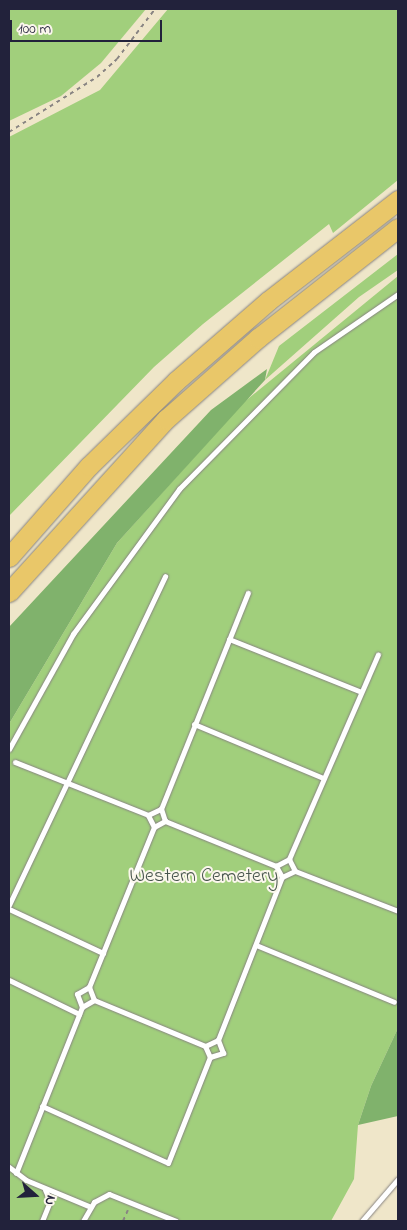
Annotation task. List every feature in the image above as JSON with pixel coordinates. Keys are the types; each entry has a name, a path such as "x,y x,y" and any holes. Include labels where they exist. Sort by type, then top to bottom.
{"highway":[{"path":"9,557 89,466 176,381 268,301 398,200"},
{"path":"9,592 82,507 172,414 258,338 398,228"}],"lane":[{"path":"9,749 88,611 179,489 314,352 398,294"},
{"path":"9,905 165,576"},
{"path":"148,815 160,809 248,593"},
{"path":"229,639 359,691"},
{"path":"276,866 289,859 359,691 378,654"},
{"path":"194,724 323,778"},
{"path":"15,762 148,815 154,827"},
{"path":"160,809 165,821 276,866 282,877"},
{"path":"82,1007 77,994 89,986 154,827 165,821"},
{"path":"289,859 295,872"},
{"path":"210,1057 223,1053 218,1040 282,877 295,872 398,911"},
{"path":"9,909 103,953"},
{"path":"256,945 394,1002"},
{"path":"9,980 78,1014"},
{"path":"42,1106 168,1163 210,1057 205,1046 94,1000 89,986"},
{"path":"16,1173 78,1014 82,1007 94,1000"},
{"path":"205,1046 218,1040"},
{"path":"9,1167 16,1173 43,1187 91,1207"},
{"path":"362,1221 398,1179"},
{"path":"42,1221 50,1198 43,1187"},
{"path":"83,1221 91,1207 102,1194 131,1201 176,1221"}],"path":[{"path":"9,132 97,77 118,59 155,9"},
{"path":"123,1221 131,1201"}],"green space":[{"path":"9,9 146,9 101,63 61,96 9,121"},
{"path":"168,9 398,9 398,180 333,233 329,224 203,324 154,367 9,516 9,137 100,90"},
{"path":"398,254 398,270 359,297 265,380 279,346"},
{"name":"Western Cemetery","path":"398,276 398,1028 371,1086 358,1125 354,1179 331,1221 9,1221 9,724 117,543 243,403"},
{"path":"267,369 265,380 117,543 9,724 9,627 211,410"},
{"path":"398,1028 398,1116 358,1125 371,1086"}]}
